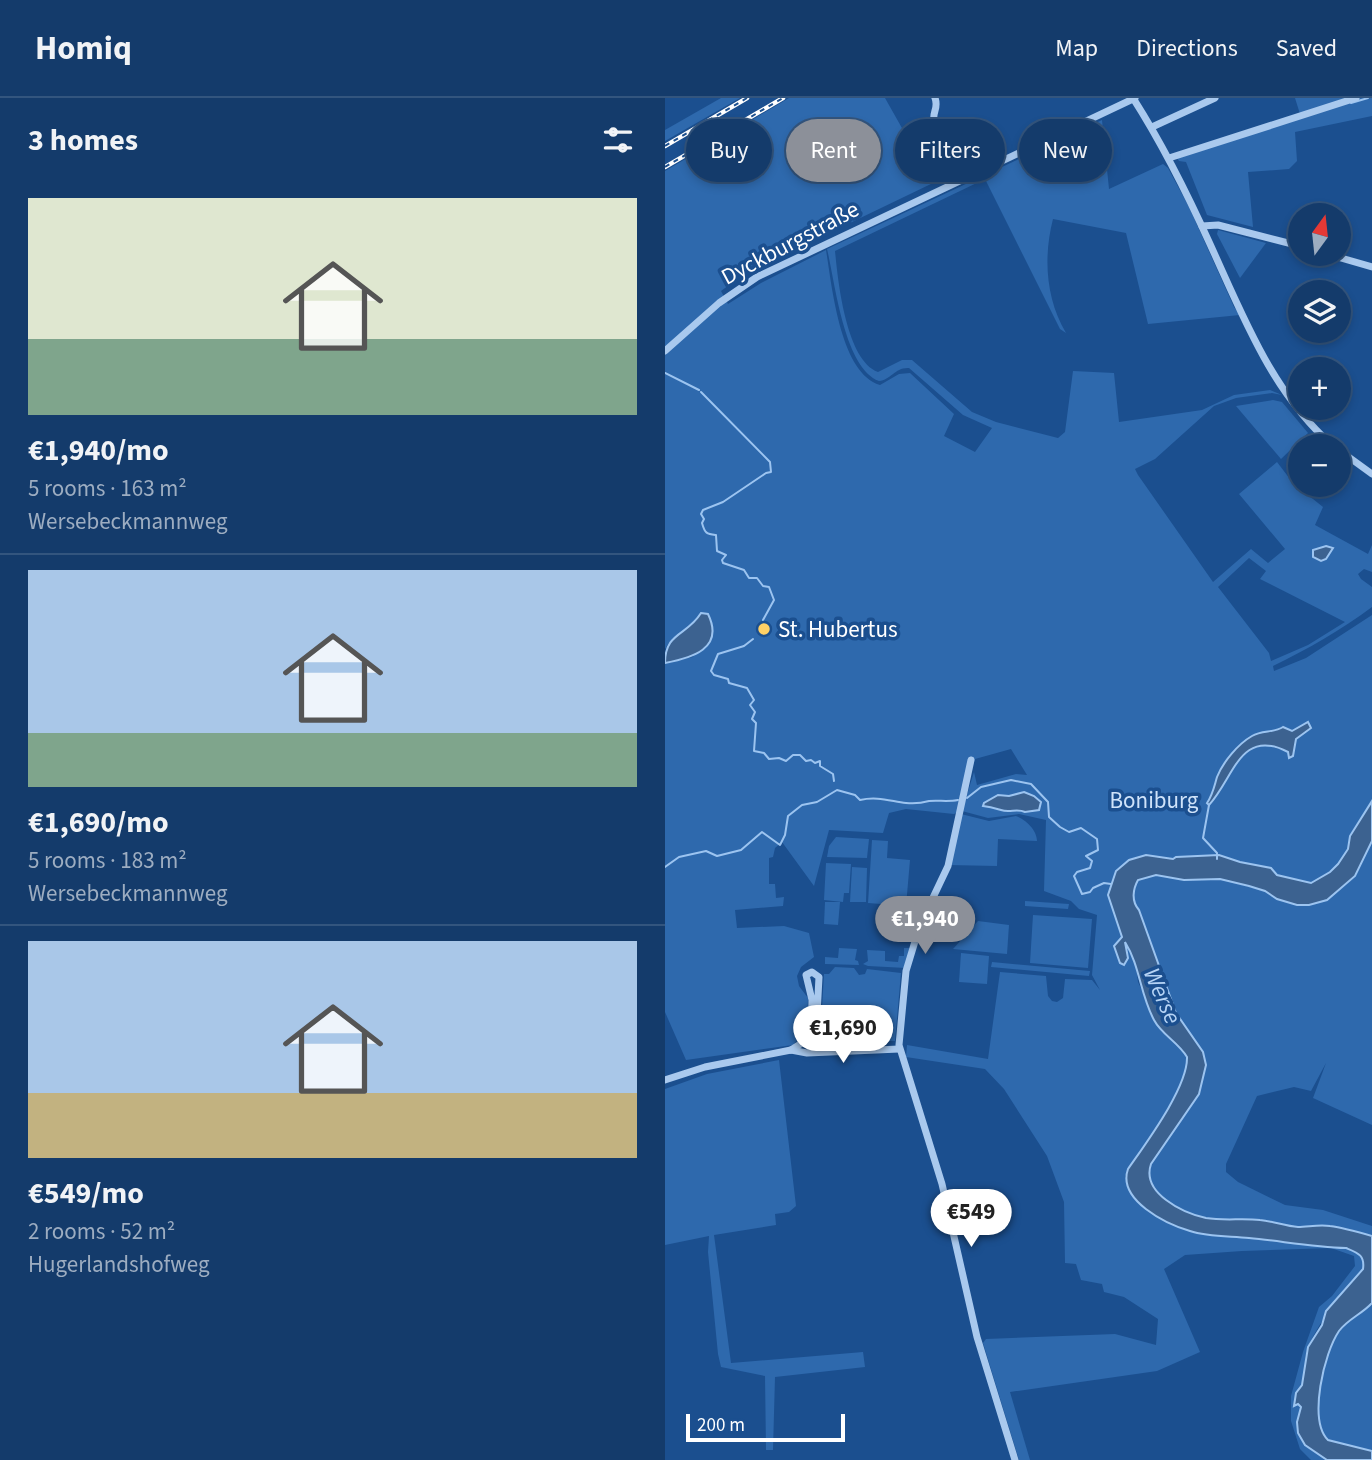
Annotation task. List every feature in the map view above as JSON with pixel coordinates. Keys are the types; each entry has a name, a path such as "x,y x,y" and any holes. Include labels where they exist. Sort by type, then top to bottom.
{"street":[{"path":"934,119 936,98"},
{"path":"1134,98 1169,158 1266,361 1296,407 1322,434"},
{"name":"Dyckburgstraße","path":"1005,158 1134,98"},
{"path":"1151,127 1215,98"},
{"path":"1169,158 1356,98"},
{"name":"Dyckburgstraße","path":"665,351 724,299 751,281 955,182"},
{"path":"1202,226 1218,225 1288,243"},
{"path":"1351,261 1372,267"},
{"path":"1351,459 1372,474"},
{"path":"971,761 948,866 920,925 906,972 899,1047 942,1184 977,1337 1016,1460"},
{"path":"665,1080 705,1067 791,1050 811,1039 817,1031 819,980 818,975 812,972 808,973 806,979 812,1000 811,1039"},
{"path":"791,1050 807,1053 899,1047"}],"green space":[{"path":"721,98 740,98 703,119 686,119 686,129 665,141 665,130"},
{"name":"Boniburg","path":"789,98 885,98 897,119 895,182 933,183 744,274 721,291 728,304 761,283 826,250 840,326 856,364 866,377 880,385 899,374 910,373 954,414 944,436 975,452 992,428 963,415 909,368 900,369 879,381 867,373 857,360 849,342 827,249 970,182 979,182 835,251 838,281 851,336 867,365 878,372 902,360 912,360 972,412 996,422 1058,438 1065,432 1073,371 1114,373 1119,422 1202,410 1234,395 1270,390 1282,395 1272,393 1236,398 1214,406 1155,459 1135,469 1213,582 1251,549 1268,563 1285,549 1239,494 1277,462 1288,476 1288,497 1310,497 1323,507 1315,525 1368,554 1372,545 1372,572 1364,569 1358,574 1372,587 1372,607 1324,639 1273,666 1274,671 1306,658 1372,615 1372,801 1350,836 1348,849 1338,864 1311,883 1277,875 1271,868 1219,855 1173,859 1146,855 1111,884 1108,895 1122,937 1124,964 1127,961 1125,942 1135,959 1138,982 1162,1032 1187,1056 1174,1099 1125,1177 1189,1231 1346,1248 1361,1258 1363,1269 1326,1316 1308,1347 1303,1380 1294,1406 1298,1404 1301,1407 1297,1422 1327,1460 1311,1460 1300,1449 1291,1421 1291,1396 1319,1307 1332,1296 1355,1266 1354,1256 1331,1248 1185,1255 1164,1269 1200,1352 1157,1371 1010,1392 1030,1460 1019,1460 983,1343 986,1339 1115,1334 1156,1345 1158,1319 1124,1297 1104,1292 1102,1284 1081,1280 1076,1264 1065,1263 1064,1202 1047,1156 1004,1089 985,1069 906,1057 907,1045 988,1059 1000,972 1046,976 1048,996 1057,1002 1063,998 1065,979 1092,980 1100,990 1092,975 1097,915 1044,891 1046,820 1019,814 988,818 962,811 974,772 977,785 1016,774 1027,775 1011,749 975,759 958,812 954,814 906,809 889,813 883,833 829,830 814,886 782,842 775,848 773,857 769,858 769,884 775,884 776,898 784,897 783,906 735,910 737,928 784,926 809,933 814,957 801,967 797,976 799,986 808,998 807,1030 793,1045 686,1060 665,1012 665,663 693,657 701,613 665,649 665,171 686,159 686,182 772,182 772,119 753,119","holes":["1249,558 1266,571 1260,579 1345,622 1308,645 1271,661 1269,653 1218,587","1307,723 1288,752 1263,744 1245,754 1209,804 1221,769 1228,760 1270,731 1291,731","1024,792 1041,802 1012,810 995,806 993,798 996,796"]},
{"path":"1295,98 1372,98 1372,116 1295,132 1297,161 1289,169 1248,172 1253,227 1207,215 1186,162 1177,158 1300,114"},
{"path":"1019,159 1019,182 1108,182 1109,189 1163,164 1168,168 1189,207 1240,315 1148,324 1126,233 1053,219 1047,263 1050,292 1066,333 1060,329 986,182 1005,182 1005,166"},
{"path":"1218,230 1266,243 1240,278 1217,234"},
{"path":"1273,400 1282,402 1288,409 1288,420 1297,420 1308,433 1288,434 1288,452 1281,459 1236,406"},
{"path":"961,814 989,821 1016,816 1030,826 1037,841 998,839 997,866 948,865"},
{"path":"836,837 869,839 867,858 827,857 829,846"},
{"path":"872,840 888,841 887,858 910,860 906,906 868,903"},
{"path":"1372,841 1372,1125 1313,1098 1326,1063 1311,1091 1294,1087 1257,1096 1226,1164 1226,1172 1238,1182 1285,1205 1323,1210 1372,1226 1372,1236 1326,1225 1298,1227 1260,1220 1206,1218 1186,1212 1158,1193 1152,1184 1151,1164 1199,1094 1203,1052 1176,1013 1135,903 1134,891 1138,880 1156,875 1184,880 1220,879 1265,891 1277,899 1341,889 1355,877"},
{"path":"826,863 851,864 849,893 844,893 843,902 824,900"},
{"path":"852,867 867,868 866,902 850,902"},
{"path":"1025,901 1069,904 1068,909 1025,906"},
{"path":"825,902 840,902 838,925 824,924"},
{"path":"1033,915 1092,919 1088,968 1030,963"},
{"path":"978,921 1009,925 1007,954 953,949"},
{"path":"839,948 857,949 855,960 859,965 825,964 825,957 838,958"},
{"path":"904,948 911,948 906,968 863,964 868,961 867,950 885,951 885,961 898,962 899,956 904,956"},
{"path":"961,953 989,956 987,984 959,982"},
{"path":"992,962 1090,971 1089,976 991,967"},
{"path":"835,967 854,968 859,975 865,974 867,969 901,973 895,1041 820,1042 824,974 829,974"},
{"path":"779,1060 796,1206 789,1212 775,1214 776,1225 714,1235 731,1363 863,1352 865,1367 775,1377 773,1450 766,1450 765,1376 721,1367 708,1252 709,1236 665,1245 665,1089 707,1074"},
{"path":"1372,1303 1372,1451 1329,1440 1322,1430 1319,1403 1323,1370 1333,1342 1343,1327"}],"water":[{"path":"1326,546 1333,548 1326,559 1321,561 1313,557 1313,550"},
{"path":"701,613 708,614 712,626 709,644 695,655 665,663 669,645"},
{"path":"1308,722 1311,728 1296,739 1293,756 1289,758 1288,752 1272,746 1259,746 1249,751 1232,770 1218,794 1209,805 1207,803 1223,765 1247,739 1283,727 1292,731"},
{"path":"1024,792 1041,802 1039,810 1007,811 983,806 998,795 1009,796"},
{"name":"Werse","path":"1372,801 1372,841 1355,876 1327,900 1297,905 1277,899 1265,891 1220,879 1184,880 1156,875 1138,880 1134,895 1176,1013 1203,1052 1206,1065 1199,1094 1151,1164 1152,1184 1158,1193 1186,1212 1206,1218 1260,1220 1298,1227 1326,1225 1372,1236 1372,1303 1343,1327 1333,1341 1320,1386 1319,1418 1328,1440 1372,1451 1372,1460 1327,1460 1305,1445 1298,1433 1297,1422 1301,1407 1298,1404 1294,1406 1296,1393 1302,1385 1308,1347 1322,1325 1326,1311 1363,1269 1362,1258 1346,1248 1197,1233 1169,1223 1136,1200 1127,1180 1128,1169 1174,1099 1181,1084 1187,1057 1154,1020 1125,942 1128,958 1124,965 1120,963 1114,946 1122,937 1108,895 1116,871 1129,860 1146,855 1173,859 1219,855 1271,868 1277,875 1311,883 1338,864 1348,849 1350,836"}],"waterway":[{"path":"1351,103 1368,98"},
{"path":"665,373 699,390"},
{"path":"701,392 770,462 771,472 723,502 703,510 701,514 705,531 716,535 717,551 726,555 723,563 744,570 749,578 757,578 763,586 769,587 774,600 763,620"},
{"path":"753,639 744,646 718,654 711,671 714,675 728,679 729,683 747,688 754,700 750,705 755,712 752,719 756,723 754,751 764,753 769,759 779,758 786,761 793,755 800,755 806,761 820,761 820,766 833,774 834,781"},
{"path":"967,798 981,787 1011,780 1031,784 1048,802 1049,817 1060,827 1069,832 1081,828 1097,839 1098,850 1086,856 1092,861 1090,868 1077,872 1074,876 1082,894 1104,883 1111,884"},
{"path":"665,867 679,857 706,851 717,856 741,850 762,832 780,845 785,835 788,816 802,805 817,802 837,790 855,795 860,800 912,803 958,800"},
{"path":"1209,805 1203,838 1217,853 1217,859"}],"railway":[{"path":"665,146 747,98"},
{"path":"665,167 783,98"}],"place":[{"name":"St. Hubertus","path":"764,629"}]}
